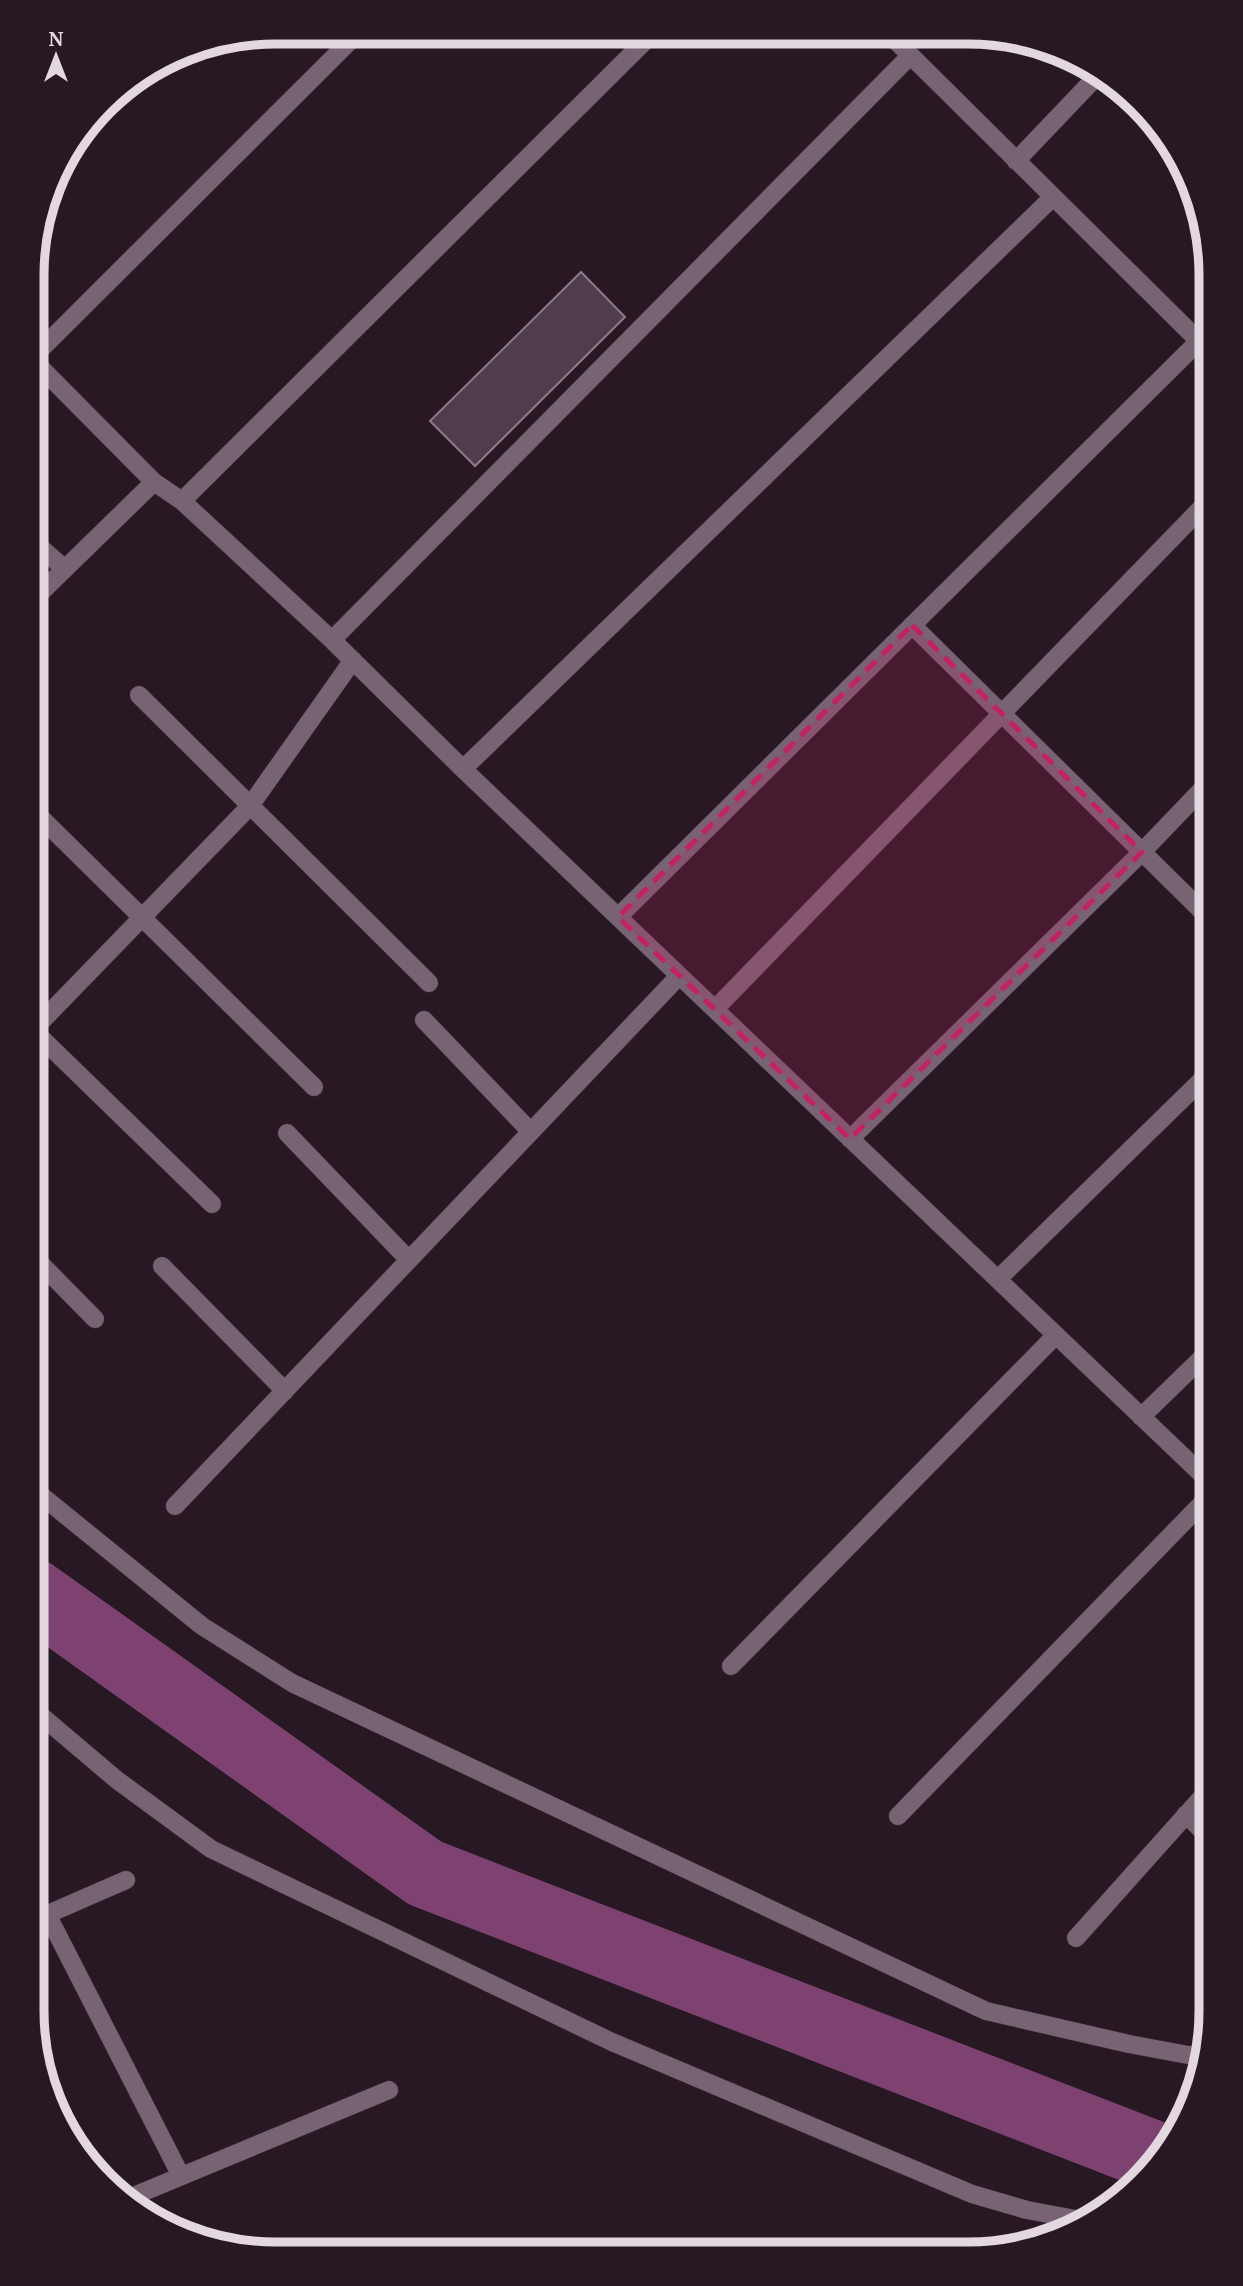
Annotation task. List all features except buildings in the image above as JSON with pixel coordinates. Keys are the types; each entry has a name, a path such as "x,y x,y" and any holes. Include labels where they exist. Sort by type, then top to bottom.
{"street":[{"path":"44,347 347,44"},
{"path":"182,501 642,44"},
{"path":"899,44 1199,341"},
{"path":"332,640 910,56"},
{"path":"1016,161 1093,81"},
{"path":"463,769 1053,197"},
{"path":"618,917 912,625 1199,353"},
{"path":"44,369 154,482 182,501 332,640 463,769 1199,1472"},
{"path":"44,589 154,482"},
{"path":"715,1009 1199,511"},
{"path":"44,551 65,569"},
{"path":"912,625 1199,908"},
{"path":"44,1019 250,806 352,660"},
{"path":"139,695 429,983"},
{"path":"850,1139 1199,793"},
{"path":"44,821 314,1087"},
{"path":"175,1507 679,976"},
{"path":"424,1020 531,1132"},
{"path":"44,1041 212,1204"},
{"path":"998,1279 1199,1083"},
{"path":"287,1133 409,1260"},
{"path":"162,1266 285,1391"},
{"path":"44,1267 95,1319"},
{"path":"731,1666 1056,1335"},
{"path":"1141,1416 1199,1360"},
{"path":"44,1498 202,1626 292,1683 986,2011 1129,2044 1195,2055"},
{"path":"898,1816 1199,1506"},
{"path":"44,1718 117,1780 211,1849 612,2042 972,2194 1027,2210 1070,2218"},
{"path":"1076,1938 1199,1800"},
{"path":"1186,1814 1199,1828"},
{"path":"44,1916 126,1880"},
{"path":"44,1927 181,2176"},
{"path":"136,2195 389,2090"}],"highlighted area":[{"path":"912,625 1142,852 850,1139 618,917"}],"waterway":[{"path":"44,1602 425,1873 1149,2154"}]}
